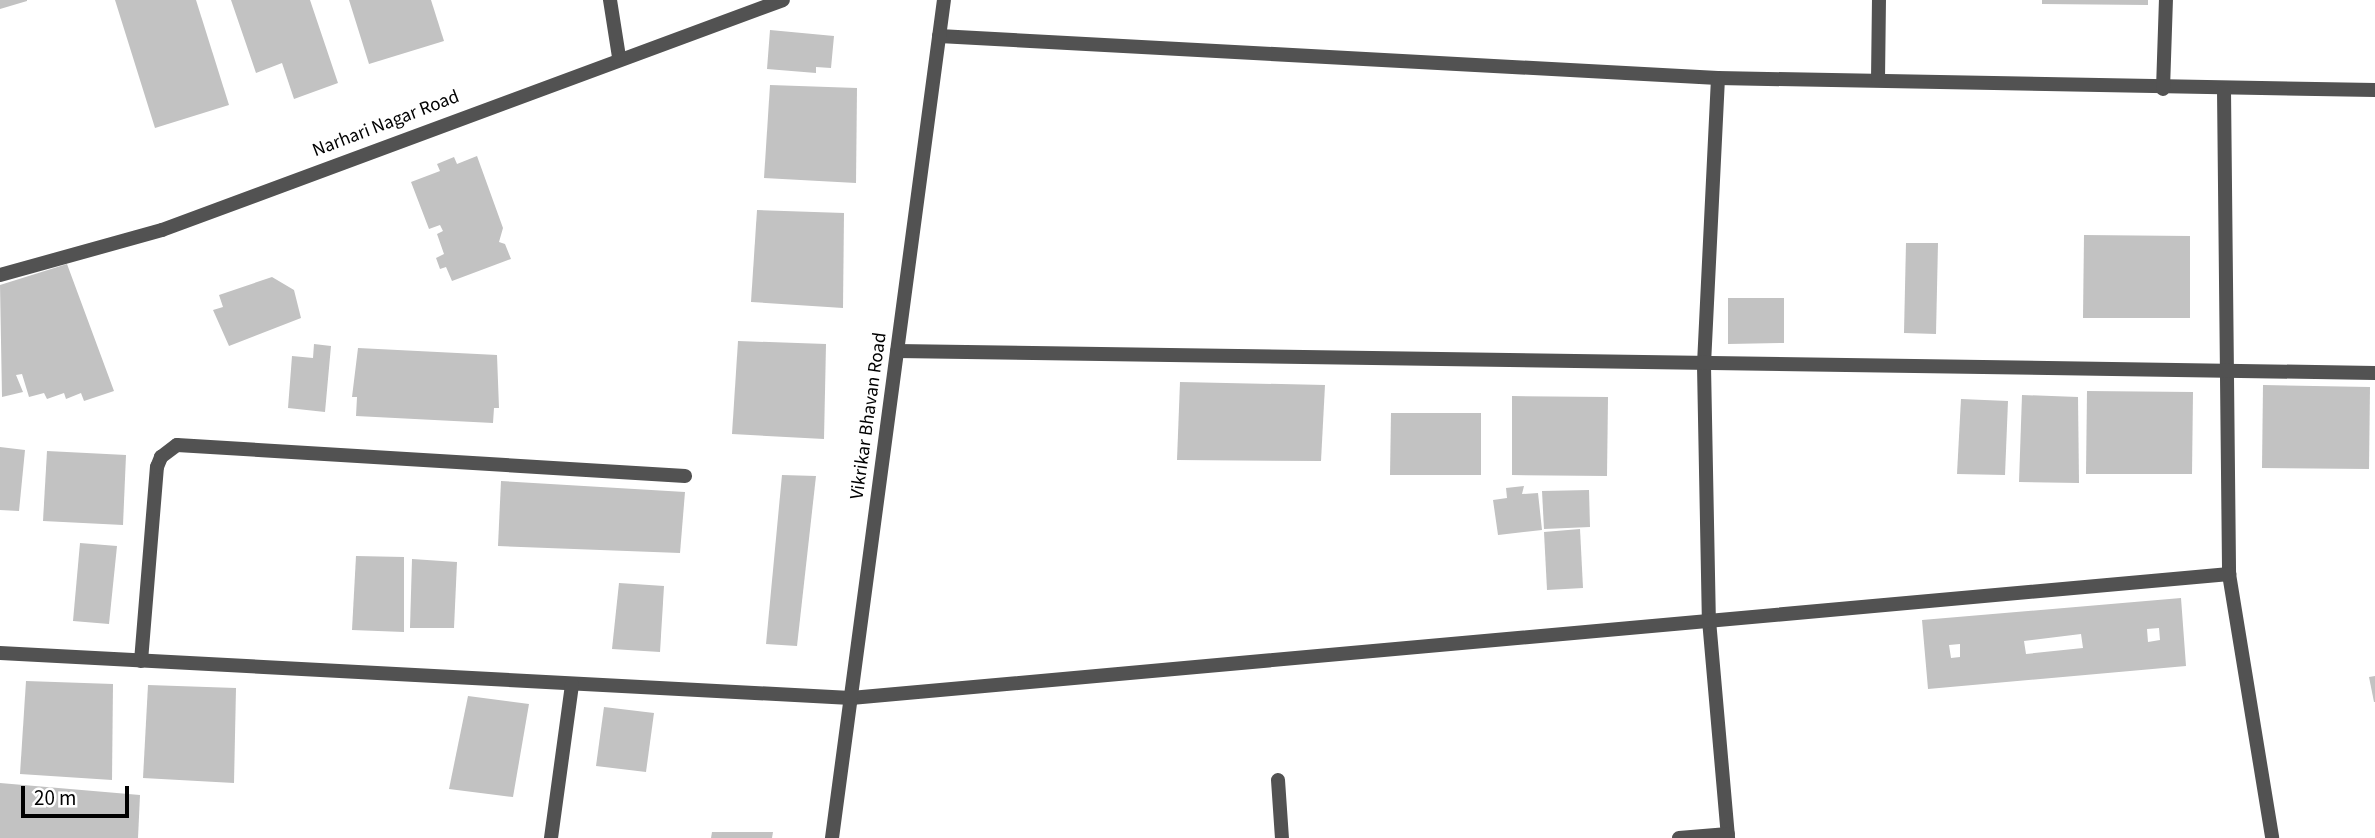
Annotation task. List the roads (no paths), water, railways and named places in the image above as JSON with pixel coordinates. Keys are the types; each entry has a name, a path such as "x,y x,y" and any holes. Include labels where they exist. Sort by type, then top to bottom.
{"street":[{"path":"610,0 619,57"},
{"name":"Narhari Nagar Road","path":"0,275 162,230 619,57 783,0"},
{"name":"Vikrikar Bhavan Road","path":"832,838 944,0"},
{"path":"1878,80 1879,0"},
{"path":"2163,89 2166,0"},
{"path":"939,36 1718,78 2163,89 2375,90"},
{"path":"1679,838 1728,836 1709,620 1704,366 1718,78"},
{"path":"2224,90 2224,373 2229,574 2272,838"},
{"path":"897,351 1704,366 2375,373"},
{"path":"141,661 157,467 161,457 177,445 685,476"},
{"path":"0,653 851,698 2229,574"},
{"path":"551,838 572,684"},
{"path":"1278,780 1282,838"}]}
